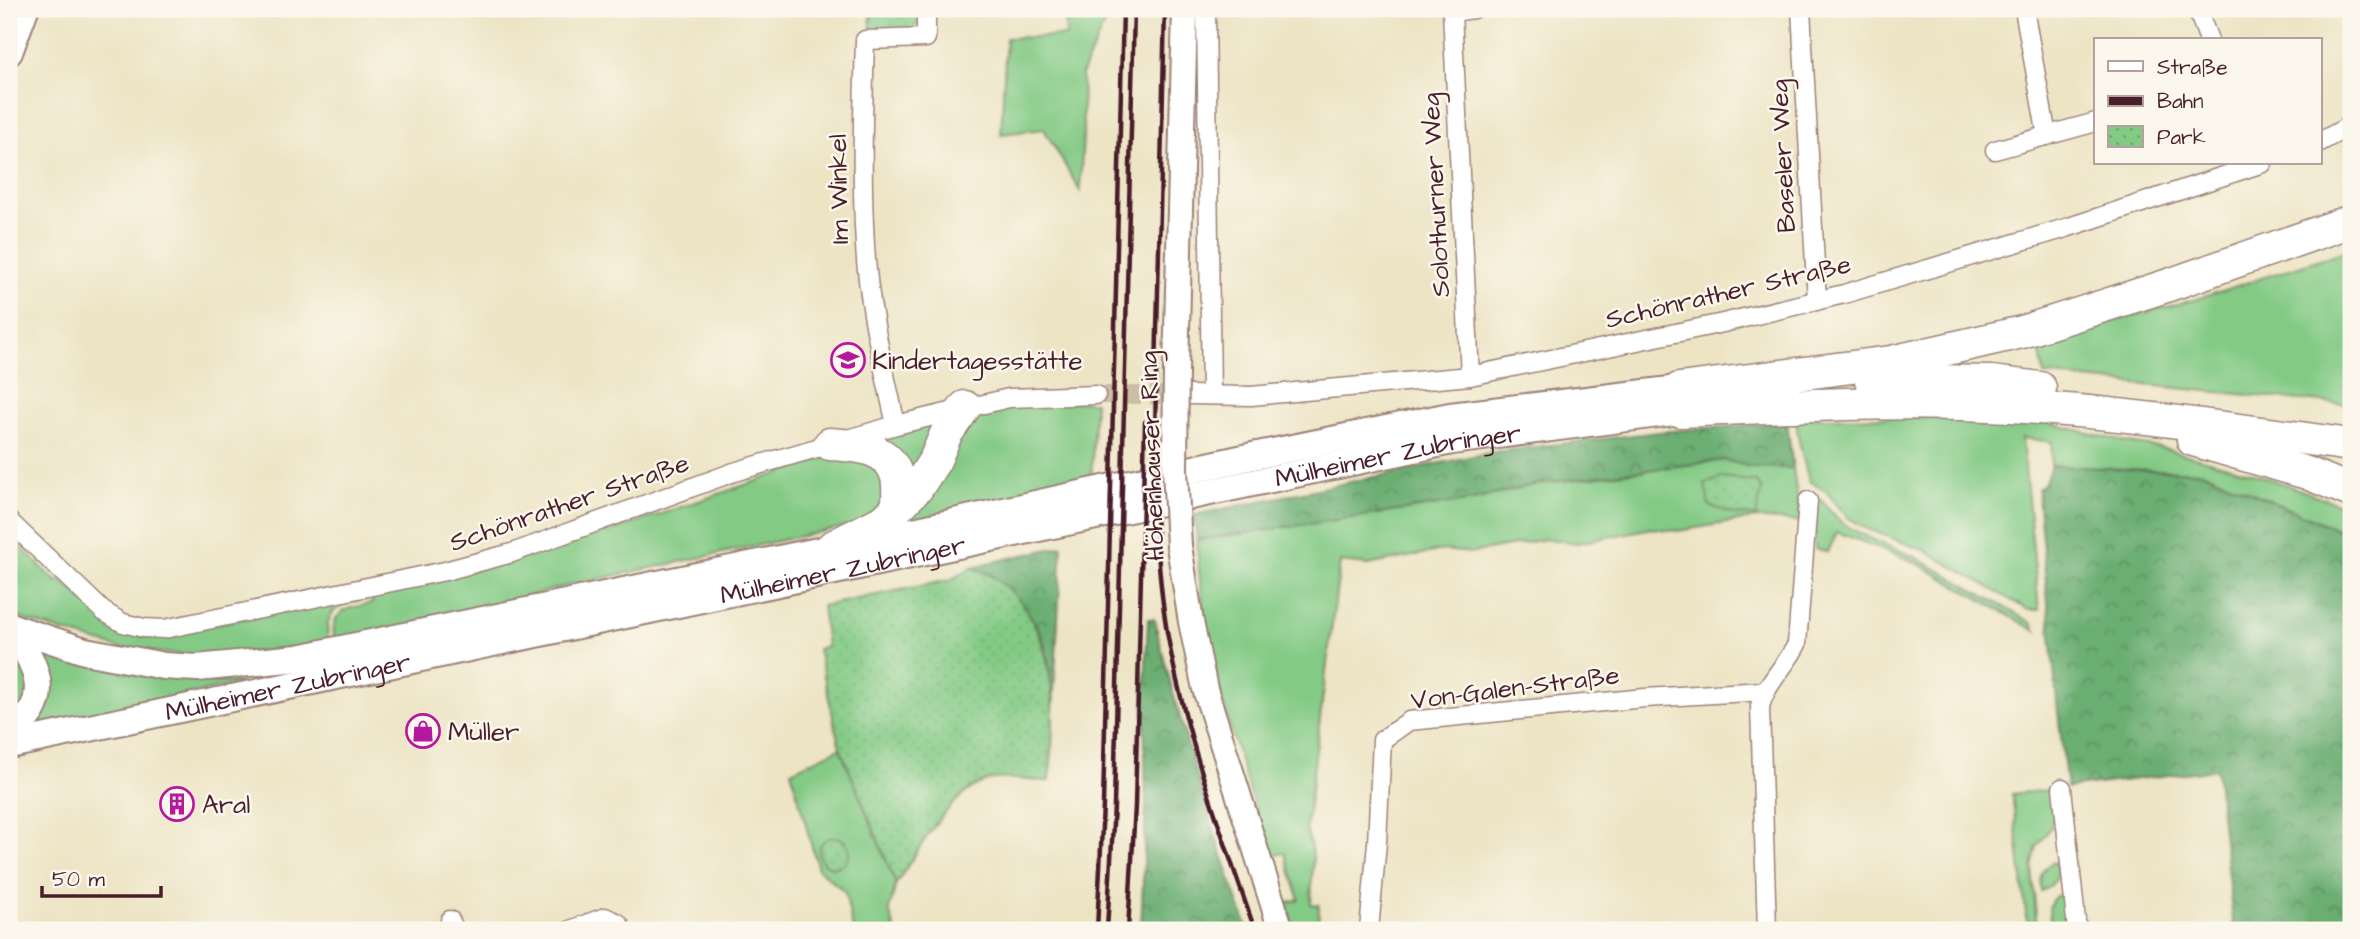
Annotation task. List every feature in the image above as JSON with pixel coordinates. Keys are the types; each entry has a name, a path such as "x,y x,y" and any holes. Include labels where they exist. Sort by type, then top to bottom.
{"highway":[{"path":"1683,396 1891,362 2022,332 2166,286 2351,220"},
{"path":"1683,396 1909,379 1991,382 2351,431"},
{"path":"1683,396 1760,407 1986,404 2090,411 2351,445"},
{"path":"832,547 885,520 917,488 935,460 946,434 965,407"},
{"path":"2090,411 2308,473 2351,491"},
{"path":"830,444 869,447 886,458 897,477 898,506"}],"main road":[{"path":"9,52 24,9"},
{"name":"Mülheimer Zubringer","path":"10,626 47,640 124,661 163,666 197,668 326,654 1450,416 1683,396"},
{"name":"Mülheimer Zubringer","path":"9,745 1072,520 1683,396"},
{"path":"9,732 26,718 31,710 38,684 34,665 10,626"}],"street":[{"name":"Im Winkel","path":"896,425 877,337 865,247 862,144 865,40 926,38 926,9"},
{"name":"Höhenhauser Ring","path":"1185,9 1175,469 1180,546 1191,622 1205,689 1281,930"},
{"path":"1206,9 1212,395"},
{"path":"1451,10 1473,9"},
{"name":"Baseler Weg","path":"1801,9 1817,300"},
{"path":"2024,9 2047,136"},
{"path":"2197,9 2208,38"},
{"name":"Solothurner Weg","path":"1451,10 1470,376"},
{"path":"1995,150 2094,123"},
{"path":"2322,141 2351,125"},
{"name":"Schönrather Straße","path":"1190,395 1251,396 1470,376 1723,323 1817,300 2066,229 2260,164"},
{"name":"Schönrather Straße","path":"9,521 103,611 123,623 164,629 444,572 512,553 734,472 965,407 1009,398 1096,395"},
{"path":"1768,930 1760,706 1765,691 1789,660 1797,644 1808,501"},
{"name":"Von-Galen-Straße","path":"1369,930 1382,740 1409,721 1645,698 1765,691"},
{"path":"2062,788 2077,930"},
{"path":"570,930 605,917 618,923 623,930"}],"green space":[{"path":"870,9 921,9 920,22 910,31 874,32 871,29"},
{"path":"1065,9 1111,9 1082,73 1080,191 1044,129 1001,134 1006,38 1066,36"},
{"path":"2351,249 2351,405 2044,375 2038,341 2197,299"},
{"path":"1054,402 1095,402 1091,484 900,524 968,417 994,409"},
{"path":"1949,417 2046,422 2124,442 2161,448 2250,472 2351,508 2351,538 2334,528 2204,472 2051,466 2052,442 2022,438 2039,610 2028,610 1924,550 1867,529 1847,517 1826,491 1809,481 1796,418"},
{"path":"1787,422 1793,468 1751,467 1724,460 1537,484 1473,500 1197,540 1194,515 1493,452 1659,432"},
{"path":"934,423 916,480 877,438"},
{"path":"829,456 876,460 888,501 858,524 566,586 435,622 335,643 334,624 337,617 347,610 372,603 373,594 516,559 605,529 606,533"},
{"path":"1724,460 1751,467 1793,468 1801,522 1756,518 1678,531 1652,528 1578,543 1546,539 1471,553 1443,550 1368,565 1340,562 1306,828 1313,856 1311,904 1319,905 1318,930 1294,930 1286,903 1299,899 1285,853 1270,856 1245,778 1213,661 1205,621 1197,540 1473,500 1537,484"},
{"path":"2051,466 2204,472 2334,528 2351,538 2351,930 2234,930 2216,769 2067,788 2038,489 2044,484"},
{"path":"1724,477 1756,482 1762,489 1756,516 1735,515 1709,505 1705,484"},
{"path":"1814,497 1820,499 1842,523 1867,537 1915,557 2032,623 2036,631 1913,561 1837,532 1828,552 1815,549"},
{"path":"9,536 57,582 60,580 124,632 145,637 367,595 367,599 347,603 334,611 328,624 329,644 209,657 126,650 9,613"},
{"path":"1062,546 1053,711 1047,654 1036,624 1013,594 994,578 972,567"},
{"path":"972,567 1000,582 1022,603 1037,629 1051,688 1053,720 1049,781 994,779 974,787 948,809 896,884 840,748 818,649 827,646 822,606 950,580"},
{"path":"1148,619 1154,619 1197,776 1248,930 1141,930 1146,805 1144,709"},
{"path":"9,643 32,685 9,724"},
{"path":"36,650 140,675 243,683 23,730"},
{"path":"840,748 896,884 889,910 895,930 853,930 845,892 818,869 791,771"},
{"path":"2057,789 2058,810 2051,827 2037,847 2032,867 2037,930 2028,930 2012,794"},
{"path":"834,837 844,842 849,852 844,862 834,867 824,862 819,852 824,842"},
{"path":"2056,862 2054,880 2049,887 2041,891 2042,872"},
{"path":"2060,894 2066,896 2074,930 2057,930 2051,921 2050,906"}],"tunnel":[{"path":"1096,395 1187,395"}],"railway":[{"path":"1097,930 1103,805 1123,9"},
{"path":"1107,930 1114,806 1134,9"},
{"path":"1165,9 1155,444 1158,557 1167,632 1184,708 1217,820 1255,930"},
{"path":"1128,930 1135,806 1145,422"}],"place":[{"name":"Kindertagesstätte","path":"848,360"},
{"name":"Müller","path":"423,731"},
{"name":"Aral","path":"177,804"}]}
